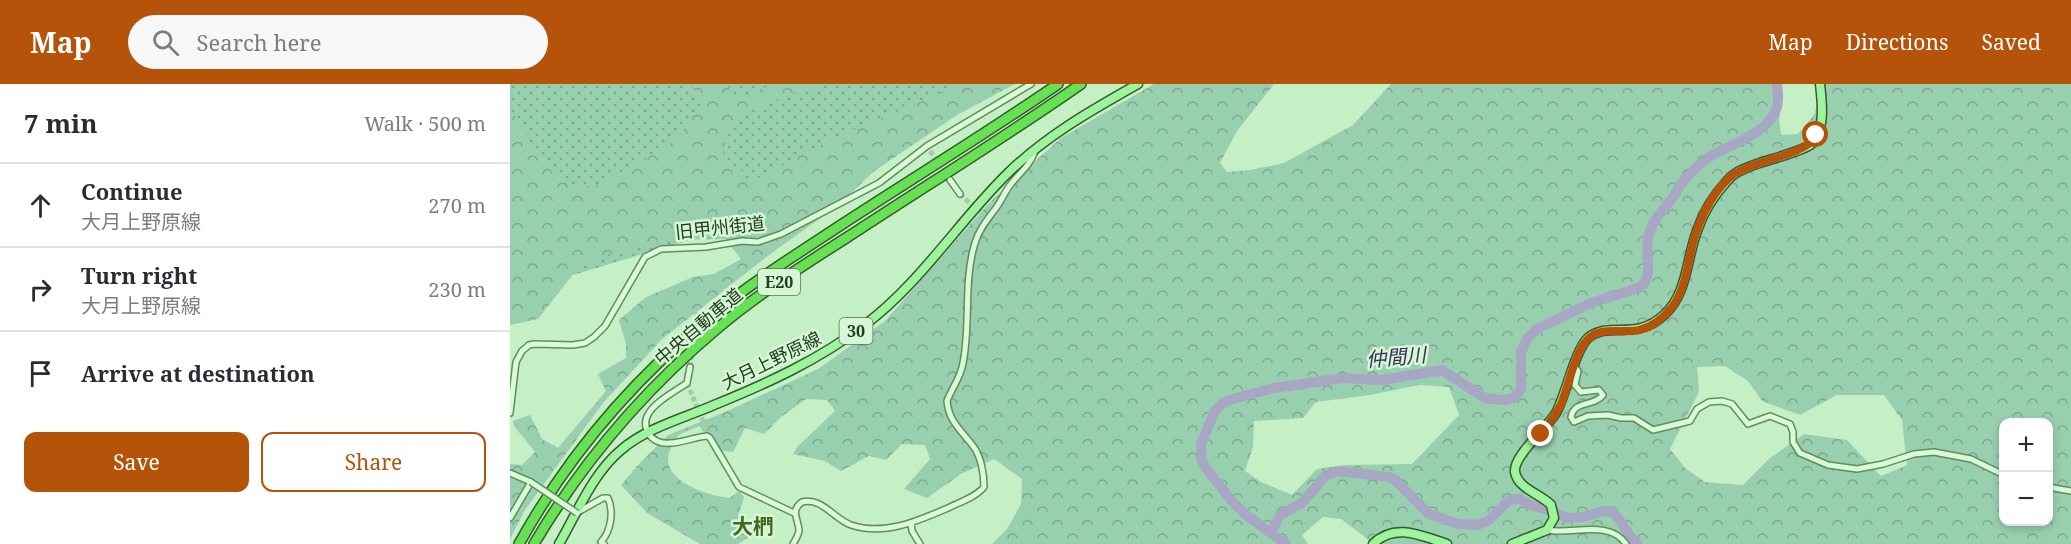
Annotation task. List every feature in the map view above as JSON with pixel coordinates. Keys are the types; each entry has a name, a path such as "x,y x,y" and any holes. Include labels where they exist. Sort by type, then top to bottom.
{"highway":[{"name":"中央自動車道","path":"519,544 559,479 605,420 658,364 711,316 796,255 1058,84"},
{"name":"中央自動車道","path":"534,544 570,487 615,429 668,373 720,326 810,261 1082,84"}],"main road":[{"name":"大月上野原線","path":"559,544 600,472 629,443 793,370 857,331 900,294 936,256 978,205 1037,147 1067,125 1138,84"},
{"path":"1512,544 1548,529 1554,518 1551,505 1522,484 1517,478 1515,469 1521,456 1541,434 1556,412 1584,344 1593,335 1606,331 1632,331 1645,328 1672,308 1683,286 1697,231 1716,193 1735,173 1803,148 1813,141 1823,112 1820,84"},
{"path":"1373,544 1387,534 1402,531 1447,544"}],"street":[{"name":"旧甲州街道","path":"510,413 513,404 511,387 516,362 526,347 534,344 585,343 601,332 636,271 645,257 652,252 673,247 706,247 768,239 820,215 879,183 1031,84"},
{"path":"793,544 799,532 794,513 798,505 810,501 820,505 844,522 872,529 911,523 963,501 984,487 977,452 953,424 947,401 963,365 967,338 967,296 975,242 987,217 995,210 1010,185 1029,166 1037,147"},
{"path":"950,180 960,194"},
{"path":"981,213 987,217"},
{"path":"690,367 687,383 652,408 645,422 648,433 659,442 671,444 707,436 739,487 794,513"},
{"path":"1575,367 1578,371 1575,385 1581,392 1599,390 1603,395 1599,400 1573,410 1571,417 1574,422 1588,416 1608,415 1634,418 1653,430 1690,421 1697,409 1709,402 1722,401 1732,404 1748,424 1770,416 1790,424 1793,442 1800,453 1828,465 1857,469 1914,454 1934,452 1971,459 1999,473"},
{"path":"510,473 531,482 576,513 603,498 608,498 611,507 611,521 608,534 601,542 604,544"},
{"path":"510,518 531,482"},
{"path":"2053,488 2071,491"},
{"path":"911,523 912,531 920,544"},
{"path":"1548,529 1557,532 1610,531 1618,535 1626,544"}],"green space":[{"path":"510,84 988,84 806,205 510,294"},
{"path":"693,84 728,84 735,97 741,97 774,84 821,84 763,105 742,115 736,121 728,135 722,160 740,169 747,180 762,177 808,151 854,129 933,97 956,84 1015,84 957,115 873,172 840,204 773,252 662,339 603,403 525,510 510,539 510,464 522,465 535,452 514,426 513,421 530,415 542,439 558,448 606,391 598,374 626,358 626,344 619,320 646,297 693,277 714,274 741,259 725,239 673,240 610,254 577,269 538,319 510,325 510,108 540,159 554,174 572,184 594,187 664,149 680,135 701,104"},
{"path":"1154,84 1274,84 1237,131 1220,163 1227,172 1284,163 1353,125 1391,84 1782,84 1779,117 1782,135 1798,134 1814,115 1823,84 2071,84 2071,544 1374,544 1341,519 1323,517 1302,535 1308,544 992,544 1007,529 1021,504 1022,479 994,459 961,474 927,498 904,489 930,459 925,445 902,444 886,460 869,456 841,471 825,461 793,454 798,446 835,411 827,400 806,399 781,417 764,434 745,428 733,452 718,450 699,426 678,436 671,448 668,459 670,469 686,484 720,497 729,498 739,491 744,497 738,516 753,535 738,544 700,544 647,513 621,485 668,435 725,412 818,369 885,321 990,202 1061,138","holes":["1725,366 1748,381 1762,401 1800,415 1837,395 1884,395 1902,420 1907,465 1881,476 1847,440 1804,434 1769,459 1743,485 1705,482 1685,468 1670,449 1699,392 1697,367","1419,385 1449,387 1459,415 1412,464 1344,465 1317,469 1292,495 1261,482 1245,471 1253,447 1254,421 1303,418 1316,402 1370,395"]}],"waterway":[{"name":"仲間川","path":"1286,544 1245,514 1231,500 1202,462 1201,444 1215,411 1223,403 1274,388 1343,378 1382,380 1442,370 1485,398 1504,400 1514,398 1521,389 1521,352 1528,338 1537,329 1591,303 1641,287 1647,276 1647,248 1655,220 1684,180 1700,164 1749,137 1766,124 1777,107 1777,84"},
{"path":"1271,533 1280,515 1302,503 1326,475 1338,471 1394,479 1429,514 1458,524 1477,525 1488,521 1509,500 1515,499 1567,518 1583,517 1604,511 1613,512 1637,544"}],"tunnel":[{"path":"930,151 950,180"},
{"path":"960,194 981,213"},
{"path":"690,367 697,312"},
{"path":"687,383 710,438"}],"district":[{"name":"大椚","path":"753,526"}],"route":[{"path":"1541,434 1561,403 1581,349 1588,339 1606,331 1632,331 1645,328 1672,308 1683,286 1700,223 1716,193 1728,179 1743,169 1809,145 1816,135"}]}
